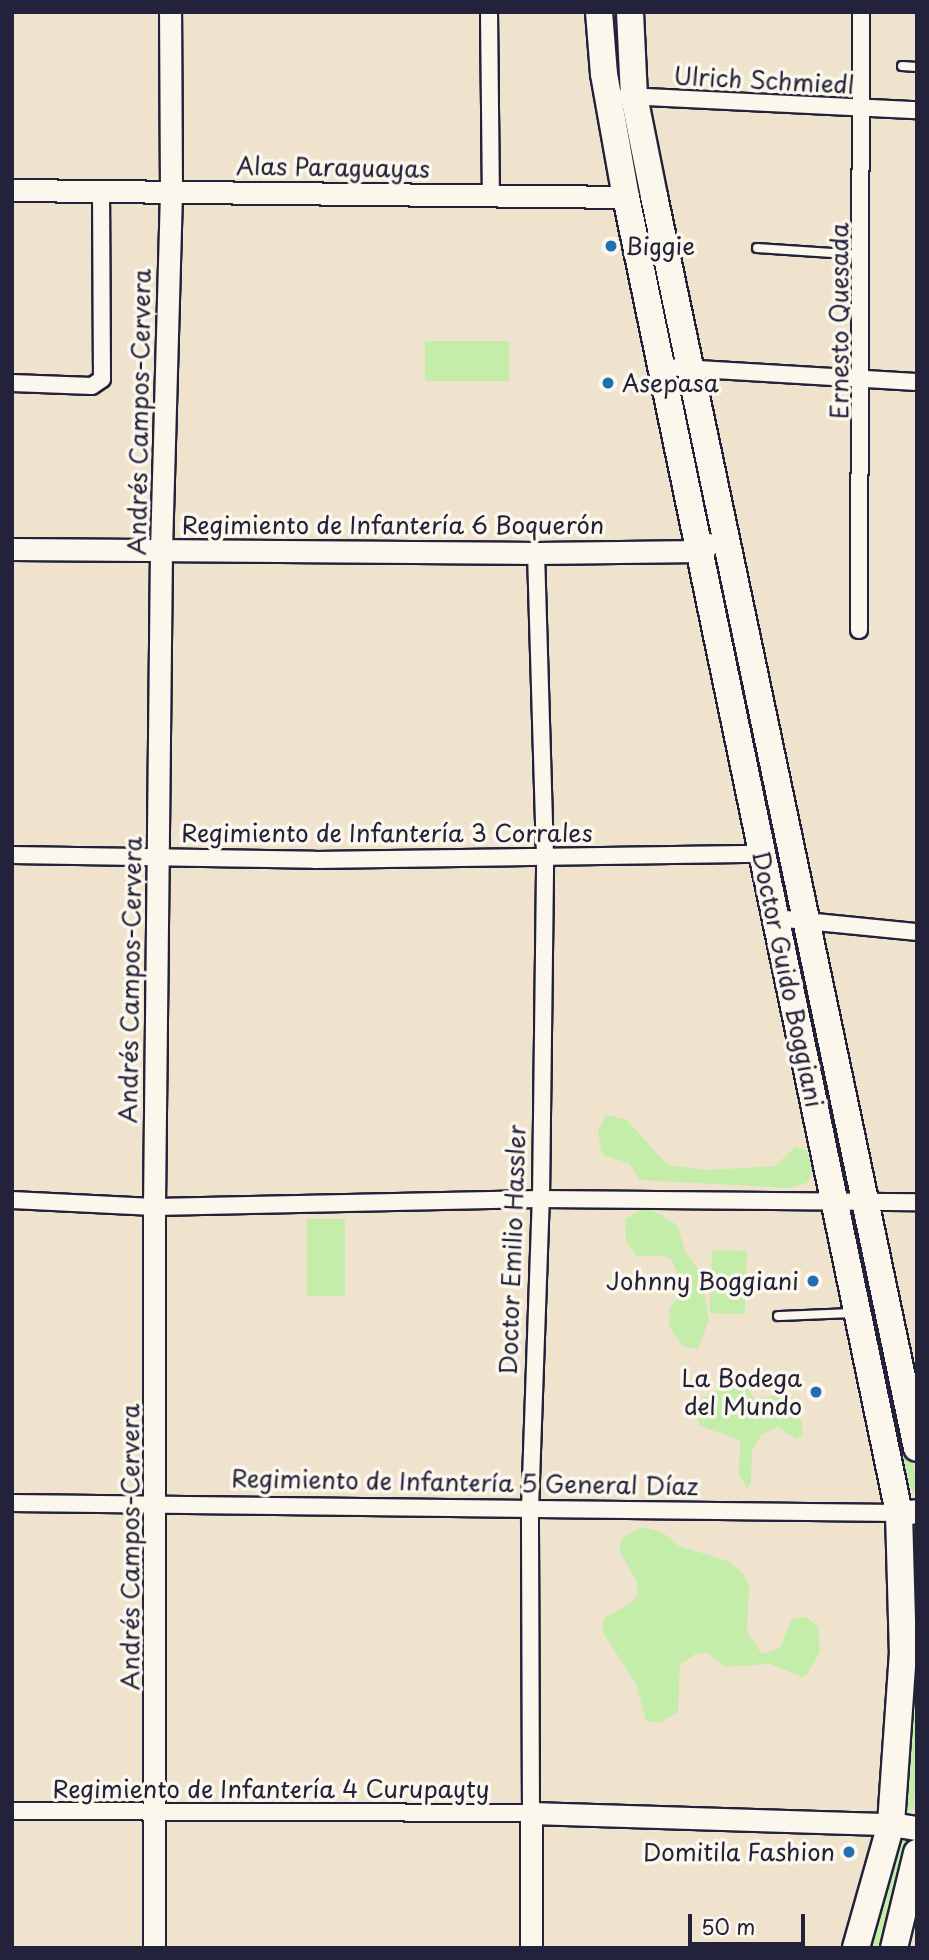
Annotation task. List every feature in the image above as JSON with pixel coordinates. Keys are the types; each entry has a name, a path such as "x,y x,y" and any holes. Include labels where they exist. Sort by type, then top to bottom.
{"main road":[{"name":"Doctor Guido Boggiani","path":"599,12 654,196 917,1448"},
{"name":"Doctor Guido Boggiani","path":"630,12 622,96 626,197 664,367 857,1313 908,1512 904,1652 891,1824 856,1948"},
{"path":"891,1824 917,1828"},
{"path":"894,1948 917,1853"}],"street":[{"name":"Andrés Campos-Cervera","path":"154,1948 154,1207 161,550 171,192 170,12"},
{"path":"489,12 491,196"},
{"name":"Ernesto Quesada","path":"859,630 862,379 861,12"},
{"name":"Ulrich Schmiedl","path":"622,96 917,110"},
{"name":"Alas Paraguayas","path":"12,190 654,196"},
{"path":"12,383 92,386 102,379 101,191"},
{"path":"664,367 690,366 917,382"},
{"name":"Regimiento de Infantería 6 Boquerón","path":"12,549 536,553 702,551 716,557 728,544"},
{"name":"Doctor Emilio Hassler","path":"531,1948 530,1509 541,1199 545,856 536,553"},
{"name":"Regimiento de Infantería 3 Corrales","path":"12,855 315,860 762,854"},
{"path":"776,918 917,932"},
{"path":"12,1200 154,1207 541,1199 917,1202"},
{"name":"Regimiento de Infantería 5 General Díaz","path":"12,1503 908,1512"},
{"name":"Regimiento de Infantería 4 Curupayty","path":"12,1811 531,1813"},
{"path":"531,1813 891,1824"}],"lane":[{"path":"902,66 917,67"},
{"path":"757,248 862,255"},
{"path":"778,1316 857,1313"}],"green space":[{"path":"425,341 509,341 509,381 425,381"},
{"path":"718,561 795,907 784,902 715,567"},
{"path":"795,927 859,1189 850,1194 845,1191 791,932"},
{"path":"606,1115 627,1120 667,1165 706,1170 775,1166 796,1146 807,1151 813,1171 807,1183 788,1188 640,1180 629,1163 604,1156 601,1151 598,1131"},
{"path":"647,1207 677,1225 686,1253 700,1272 709,1320 698,1349 683,1346 669,1326 670,1308 683,1289 672,1260 665,1256 637,1256 626,1241 625,1219"},
{"path":"856,1215 865,1218 917,1484 913,1491 903,1488 852,1219"},
{"path":"307,1219 345,1219 345,1296 307,1296"},
{"path":"712,1250 747,1251 745,1314 710,1313"},
{"path":"739,1377 755,1399 783,1394 798,1400 803,1435 796,1439 778,1427 762,1434 752,1450 751,1483 747,1488 739,1475 740,1440 700,1426 696,1411 698,1401"},
{"path":"917,1526 917,1775 913,1809 908,1813 903,1812 910,1528"},
{"path":"642,1527 662,1532 679,1546 728,1561 744,1574 749,1586 747,1632 762,1654 780,1648 792,1619 806,1617 818,1626 820,1651 807,1675 801,1677 771,1664 726,1667 709,1654 697,1653 680,1665 678,1712 660,1723 646,1721 636,1684 602,1631 604,1618 630,1604 638,1593 636,1580 619,1550 622,1538"},
{"path":"899,1837 908,1844 883,1948 868,1948"}],"place":[{"name":"Biggie","path":"611,246"},
{"name":"Asepasa","path":"608,383"},
{"name":"Johnny Boggiani","path":"813,1281"},
{"name":"La Bodega del Mundo","path":"816,1392"},
{"name":"Domitila Fashion","path":"849,1852"}]}
